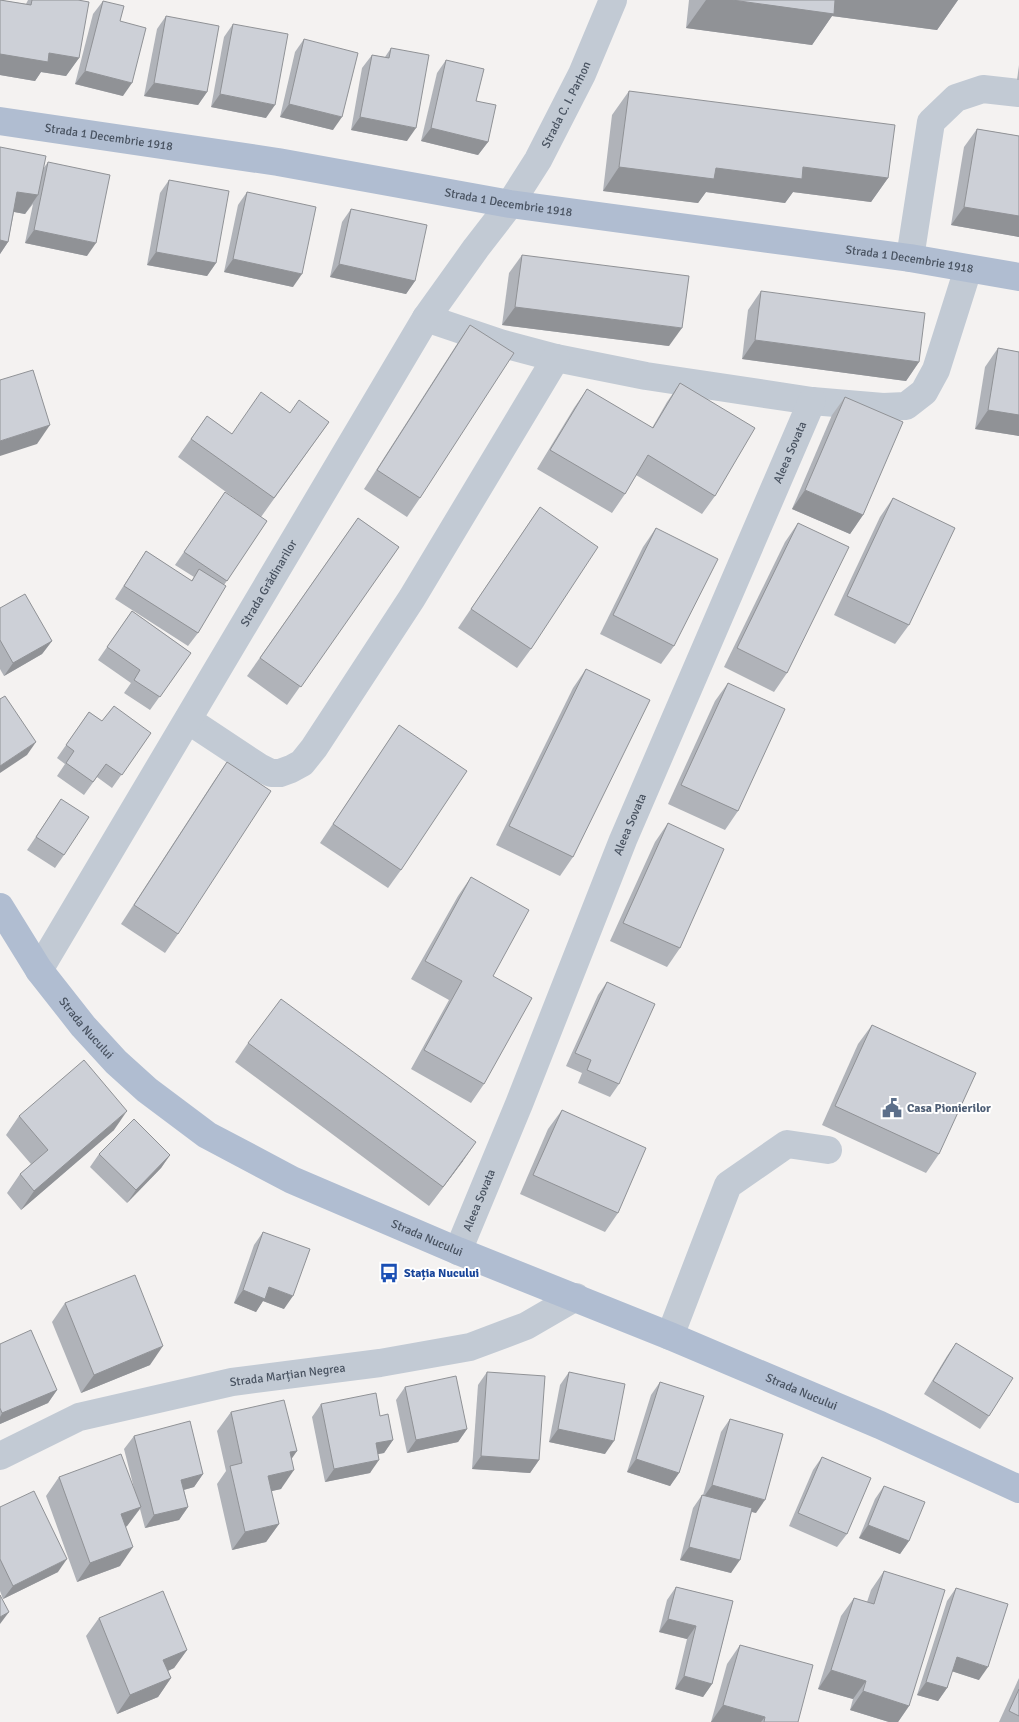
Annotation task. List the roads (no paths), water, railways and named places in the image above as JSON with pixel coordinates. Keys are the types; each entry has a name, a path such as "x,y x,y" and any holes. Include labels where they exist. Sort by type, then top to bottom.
{"main road":[{"name":"Strada 1 Decembrie 1918","path":"0,121 278,162 510,204 910,258 1019,277"},
{"name":"Strada Nucului","path":"0,907 39,970 83,1026 116,1062 147,1090 206,1134 292,1180 458,1251 576,1297 880,1425 1019,1489"}],"street":[{"name":"Strada C. I. Parhon","path":"510,204 538,160 582,74 613,0"},
{"path":"910,258 931,122 956,98 983,89 1019,93"},
{"name":"Strada Grădinarilor","path":"39,970 426,318 510,204"},
{"path":"426,318 500,343 556,358 646,376 812,401 883,407 906,406 924,392 936,370 968,269"},
{"path":"188,720 259,768 271,773 280,773 302,763 320,739 412,598 556,358"},
{"name":"Aleea Sovata","path":"458,1251 519,1104 623,840 812,401"},
{"path":"670,1336 728,1185 787,1144 828,1150"},
{"name":"Strada Marțian Negrea","path":"0,1456 79,1417 232,1382 380,1363 470,1347 526,1326 576,1297"}],"place":[{"name":"Casa Pionierilor","path":"892,1108"},
{"name":"Stația Nucului","path":"389,1273"}]}
